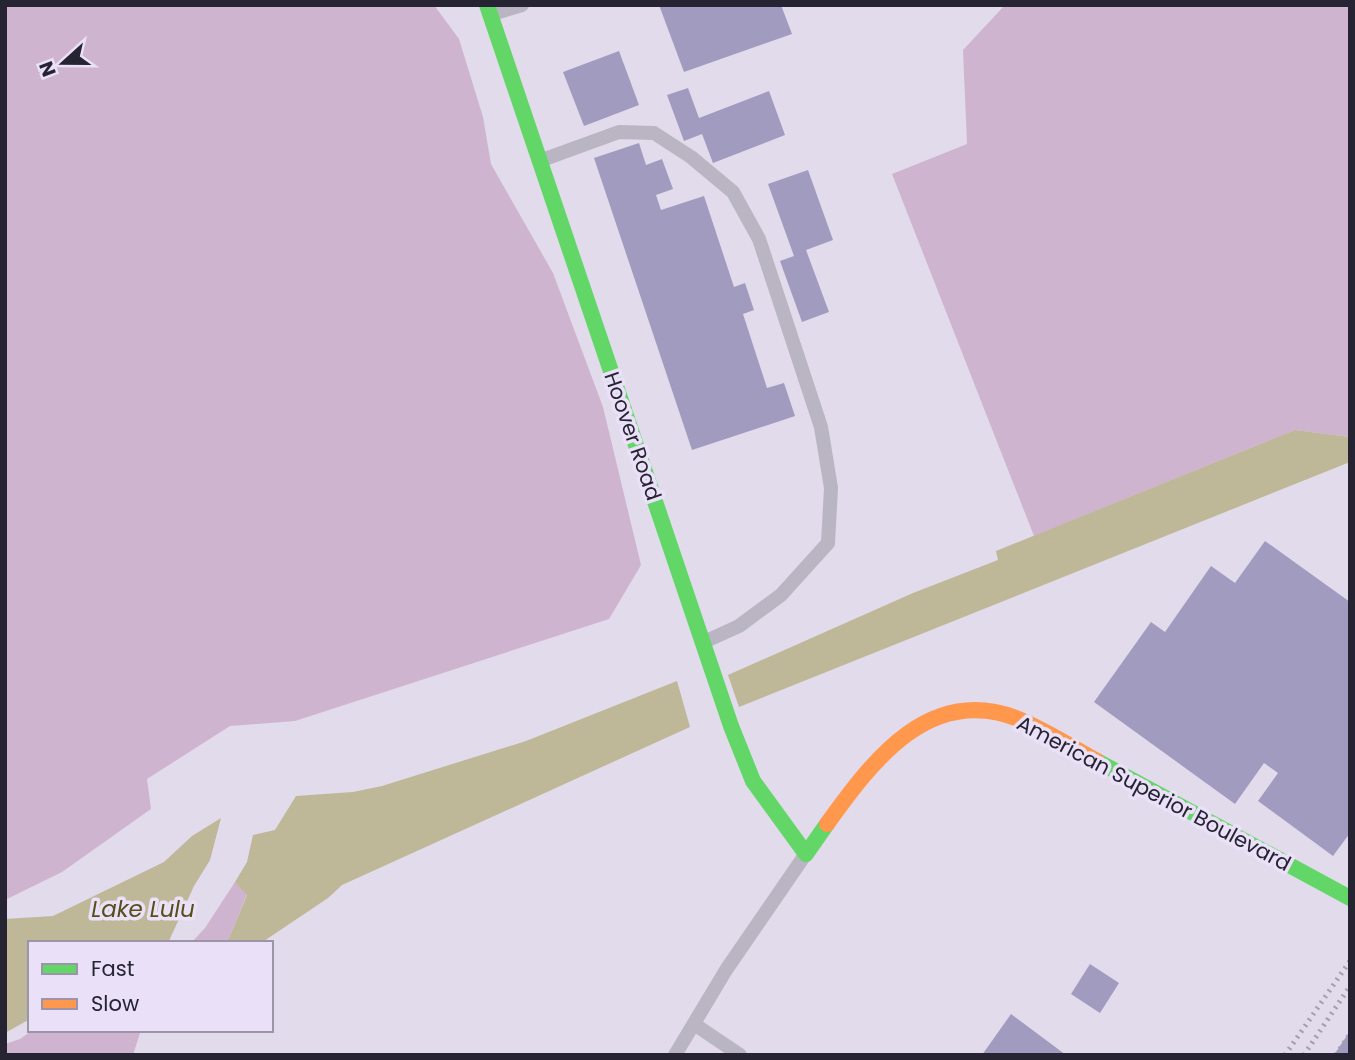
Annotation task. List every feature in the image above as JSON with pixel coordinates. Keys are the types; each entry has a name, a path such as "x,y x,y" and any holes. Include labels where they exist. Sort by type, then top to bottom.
{"street":[{"name":"Hoover Road","path":"489,10 731,726 753,781 806,854"},
{"name":"American Superior Boulevard","path":"806,854 875,759 908,729 939,714 961,710 1003,712 1350,898"}],"lane":[{"path":"489,10 522,5"},
{"path":"540,160 619,132 654,132 691,157 733,192 760,239 821,427 831,488 828,543 781,595 739,626 702,643"},
{"path":"675,1055 726,970 806,854"},
{"path":"694,1024 739,1055"}],"shaded area":[{"path":"5,5 434,5 459,39 483,117 491,164 553,273 603,407 641,565 609,619 295,721 230,726 147,779 151,809 62,872 5,900"},
{"path":"1005,5 1350,5 1350,437 1295,430 1034,536 892,174 967,144 963,50"},
{"path":"235,882 247,894 229,938 225,941 193,941 205,928"},
{"path":"30,1032 140,1032 133,1055 5,1055 5,1044"}],"water":[{"path":"1295,430 1350,437 1350,462 739,707 728,675 913,593 998,560 996,551"},
{"path":"677,681 690,727 342,885 328,898 264,941 225,941 229,938 247,895 235,882 247,862 253,835 275,830 296,796 353,792 382,786 526,741"},
{"name":"Lake Lulu","path":"221,818 210,860 194,886 169,941 28,941 28,1020 5,1033 5,919 53,916 164,862 192,836"}],"building":[{"path":"659,5 781,5 792,34 684,72"},
{"path":"619,51 639,105 584,126 563,72"},
{"path":"688,88 699,118 769,91 785,135 713,163 702,134 684,141 667,95"},
{"path":"639,143 646,165 662,159 673,189 656,195 661,210 704,196 734,287 745,283 754,310 743,314 767,388 784,383 795,416 692,450 594,158"},
{"path":"808,170 833,240 806,250 829,312 802,322 780,261 794,256 768,184"},
{"path":"1265,541 1350,602 1350,833 1333,856 1258,801 1278,773 1264,763 1235,804 1094,702 1151,622 1165,632 1211,566 1235,583"},
{"path":"1090,964 1119,983 1100,1013 1071,994"},
{"path":"1011,1014 1066,1055 982,1055"},
{"path":"1350,1031 1350,1055 1334,1055"}],"railway":[{"path":"1285,1055 1350,961"},
{"path":"1304,1055 1350,986"},
{"path":"1336,1055 1350,1034"}],"traffic: fast":[{"path":"487,5 731,726 753,781 806,854 827,824"},
{"path":"1097,761 1350,898"}],"traffic: slow":[{"path":"827,824 864,775 885,753 932,719 959,711 989,711 1021,720 1097,761"}]}
